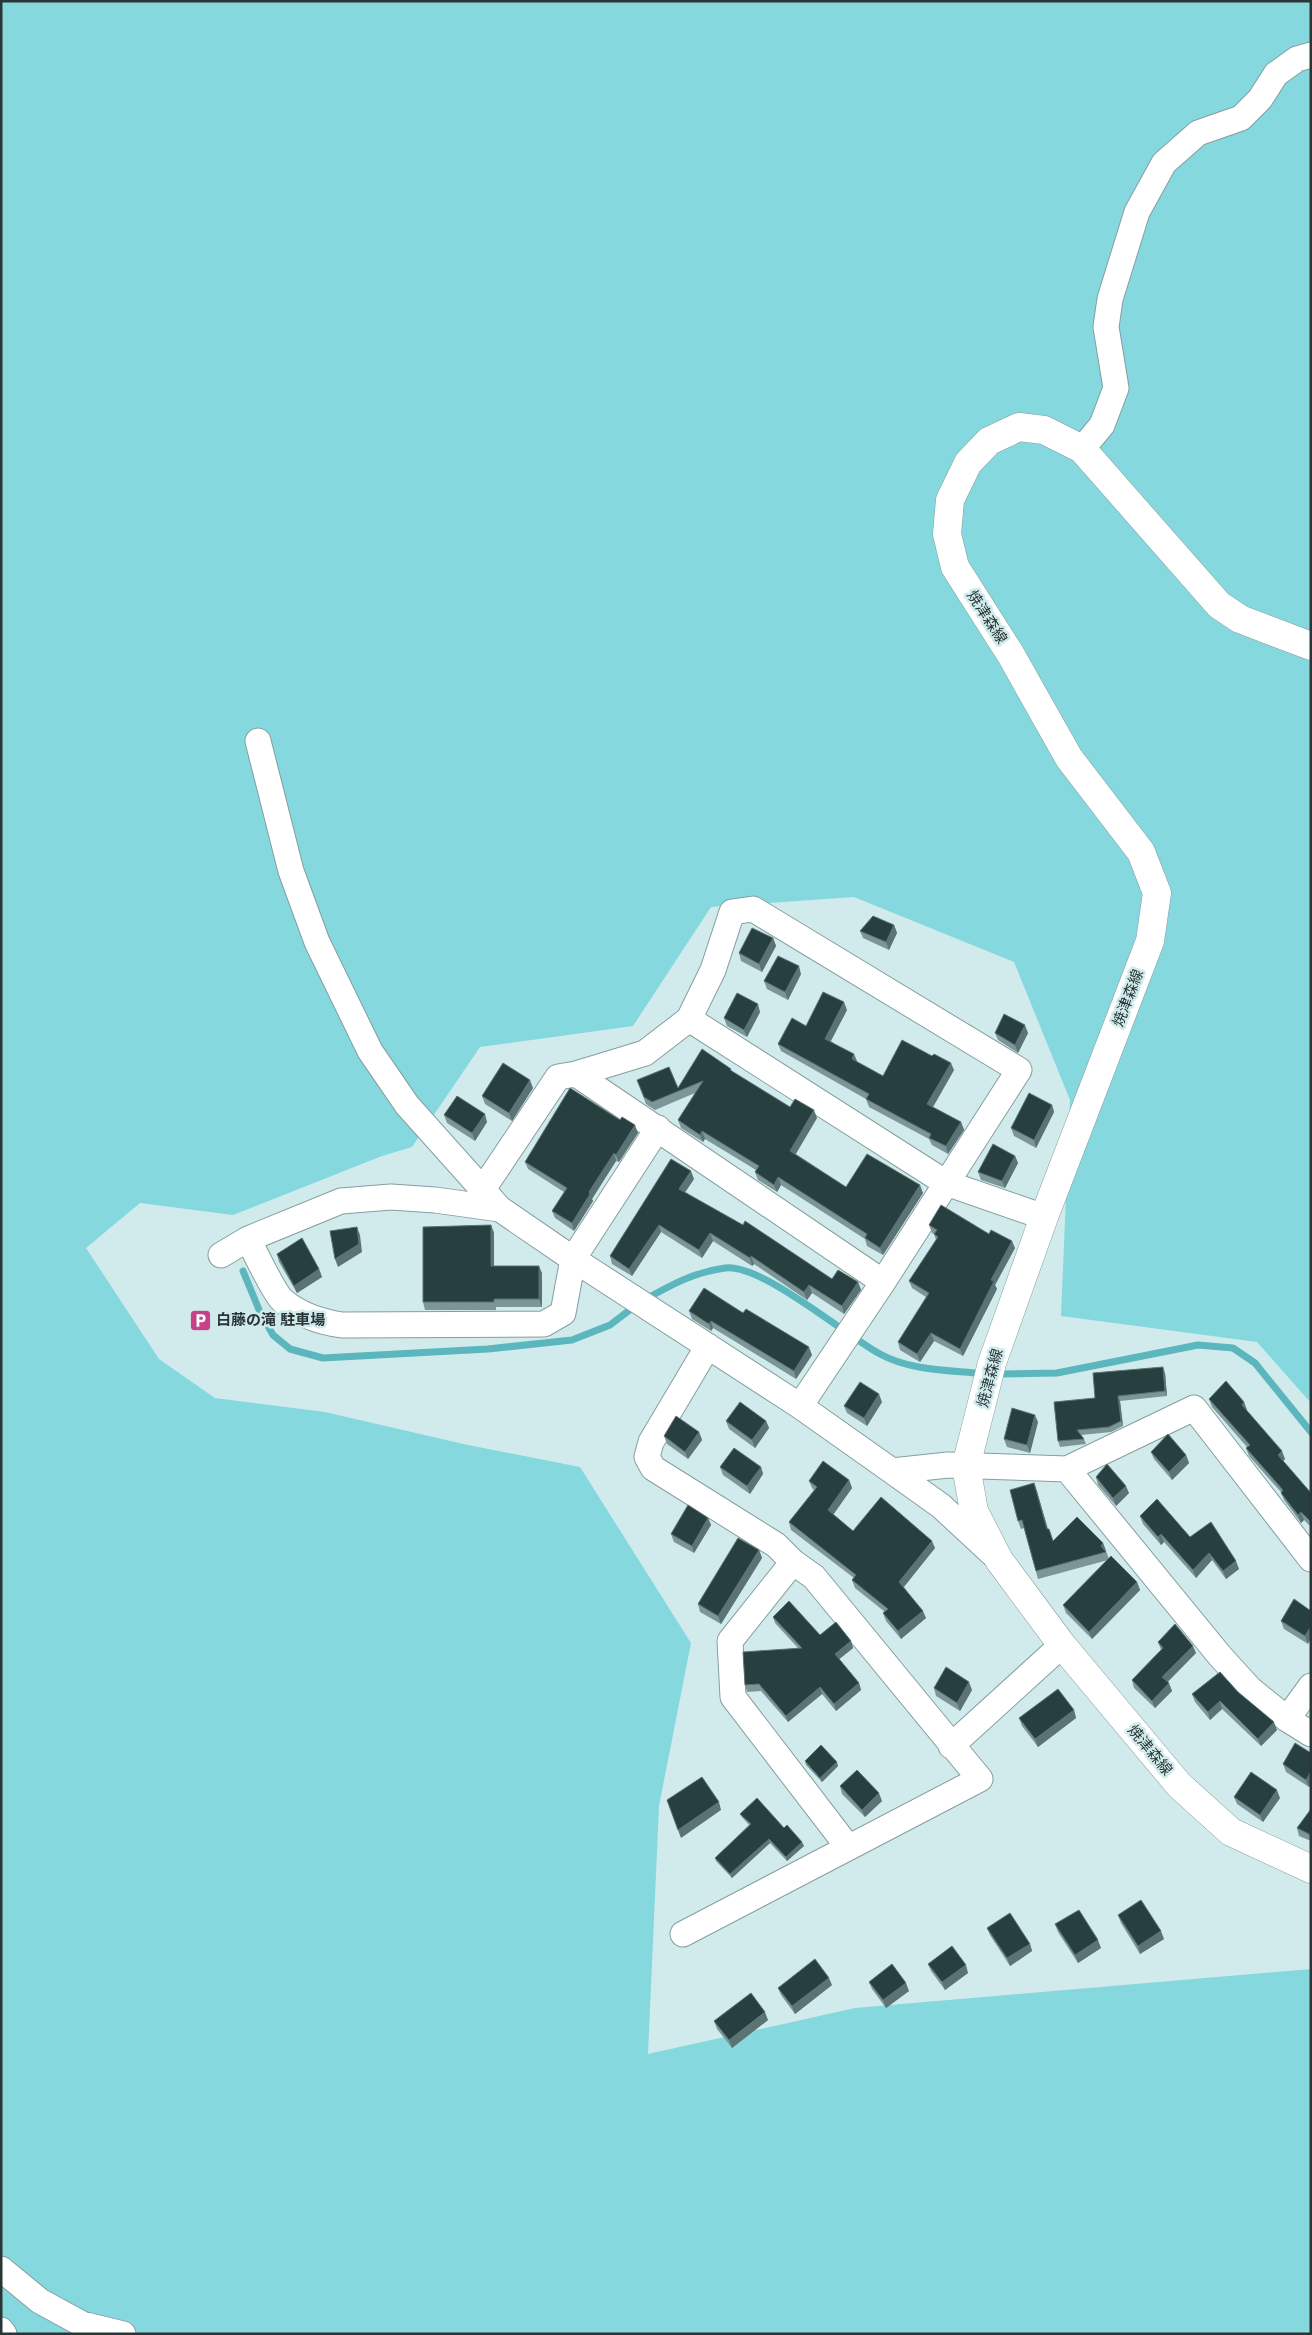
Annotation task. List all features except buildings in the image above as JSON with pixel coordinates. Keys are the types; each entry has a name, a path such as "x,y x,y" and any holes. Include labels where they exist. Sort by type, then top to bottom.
{"main road":[{"name":"焼津森線","path":"1311,646 1240,619 1219,605 1082,449 1044,430 1019,427 989,441 968,463 950,500 947,534 955,567 1011,655 1069,758 1141,852 1157,892 1150,941 1044,1217 989,1376 966,1466 974,1511 999,1560 1062,1645 1179,1785 1230,1832 1311,1869"}],"street":[{"path":"1082,449 1102,425 1116,388 1106,327 1110,299 1137,212 1164,163 1198,133 1241,118 1260,99 1276,74 1297,59 1311,55"},
{"path":"258,741 291,871 317,942 370,1051 407,1105 500,1209 800,1406 892,1470 941,1506 999,1560"},
{"path":"483,1189 558,1077 576,1074 645,1053 689,1019 713,970 732,912 753,909 1019,1070 856,1324 800,1406"},
{"path":"689,1019 946,1183 1044,1217"},
{"path":"576,1074 883,1282"},
{"path":"248,1239 280,1299 294,1309 326,1322 342,1325 544,1324 563,1313 574,1259 658,1128"},
{"path":"221,1255 248,1239 341,1201 391,1197 435,1200 500,1209"},
{"path":"683,1934 980,1779 814,1577 793,1562 776,1545 653,1468 647,1457 651,1442 708,1346"},
{"path":"892,1470 966,1466 1067,1469 1194,1408 1311,1559"},
{"path":"1067,1469 1220,1656 1250,1689 1287,1719 1311,1734"},
{"path":"793,1562 730,1641 733,1697 848,1847"},
{"path":"952,1746 1062,1645"},
{"path":"1287,1719 1311,1686"},
{"path":"1,2269 40,2301 82,2324 123,2334"},
{"path":"1,2330 4,2334"}],"shaded area":[{"path":"1,1 1311,1 1311,1403 1257,1342 1061,1316 1070,1100 1014,962 854,897 711,907 633,1026 480,1047 412,1147 382,1156 233,1215 140,1203 86,1248 159,1359 215,1398 325,1412 468,1445 580,1467 691,1643 659,1806 648,2054 855,2008 1311,1969 1311,2334 1,2334"}],"waterway":[{"path":"644,1300 673,1284 693,1276 725,1268 741,1269 781,1288 865,1345 892,1360 930,1369 984,1374"},
{"path":"243,1271 260,1312 273,1335 290,1349 323,1358 488,1349 572,1340 610,1325 635,1306"},
{"path":"995,1374 1057,1373 1198,1345 1233,1348 1255,1363 1311,1432"}],"place":[{"name":"白藤の滝 駐車場","path":"200,1320"}]}
